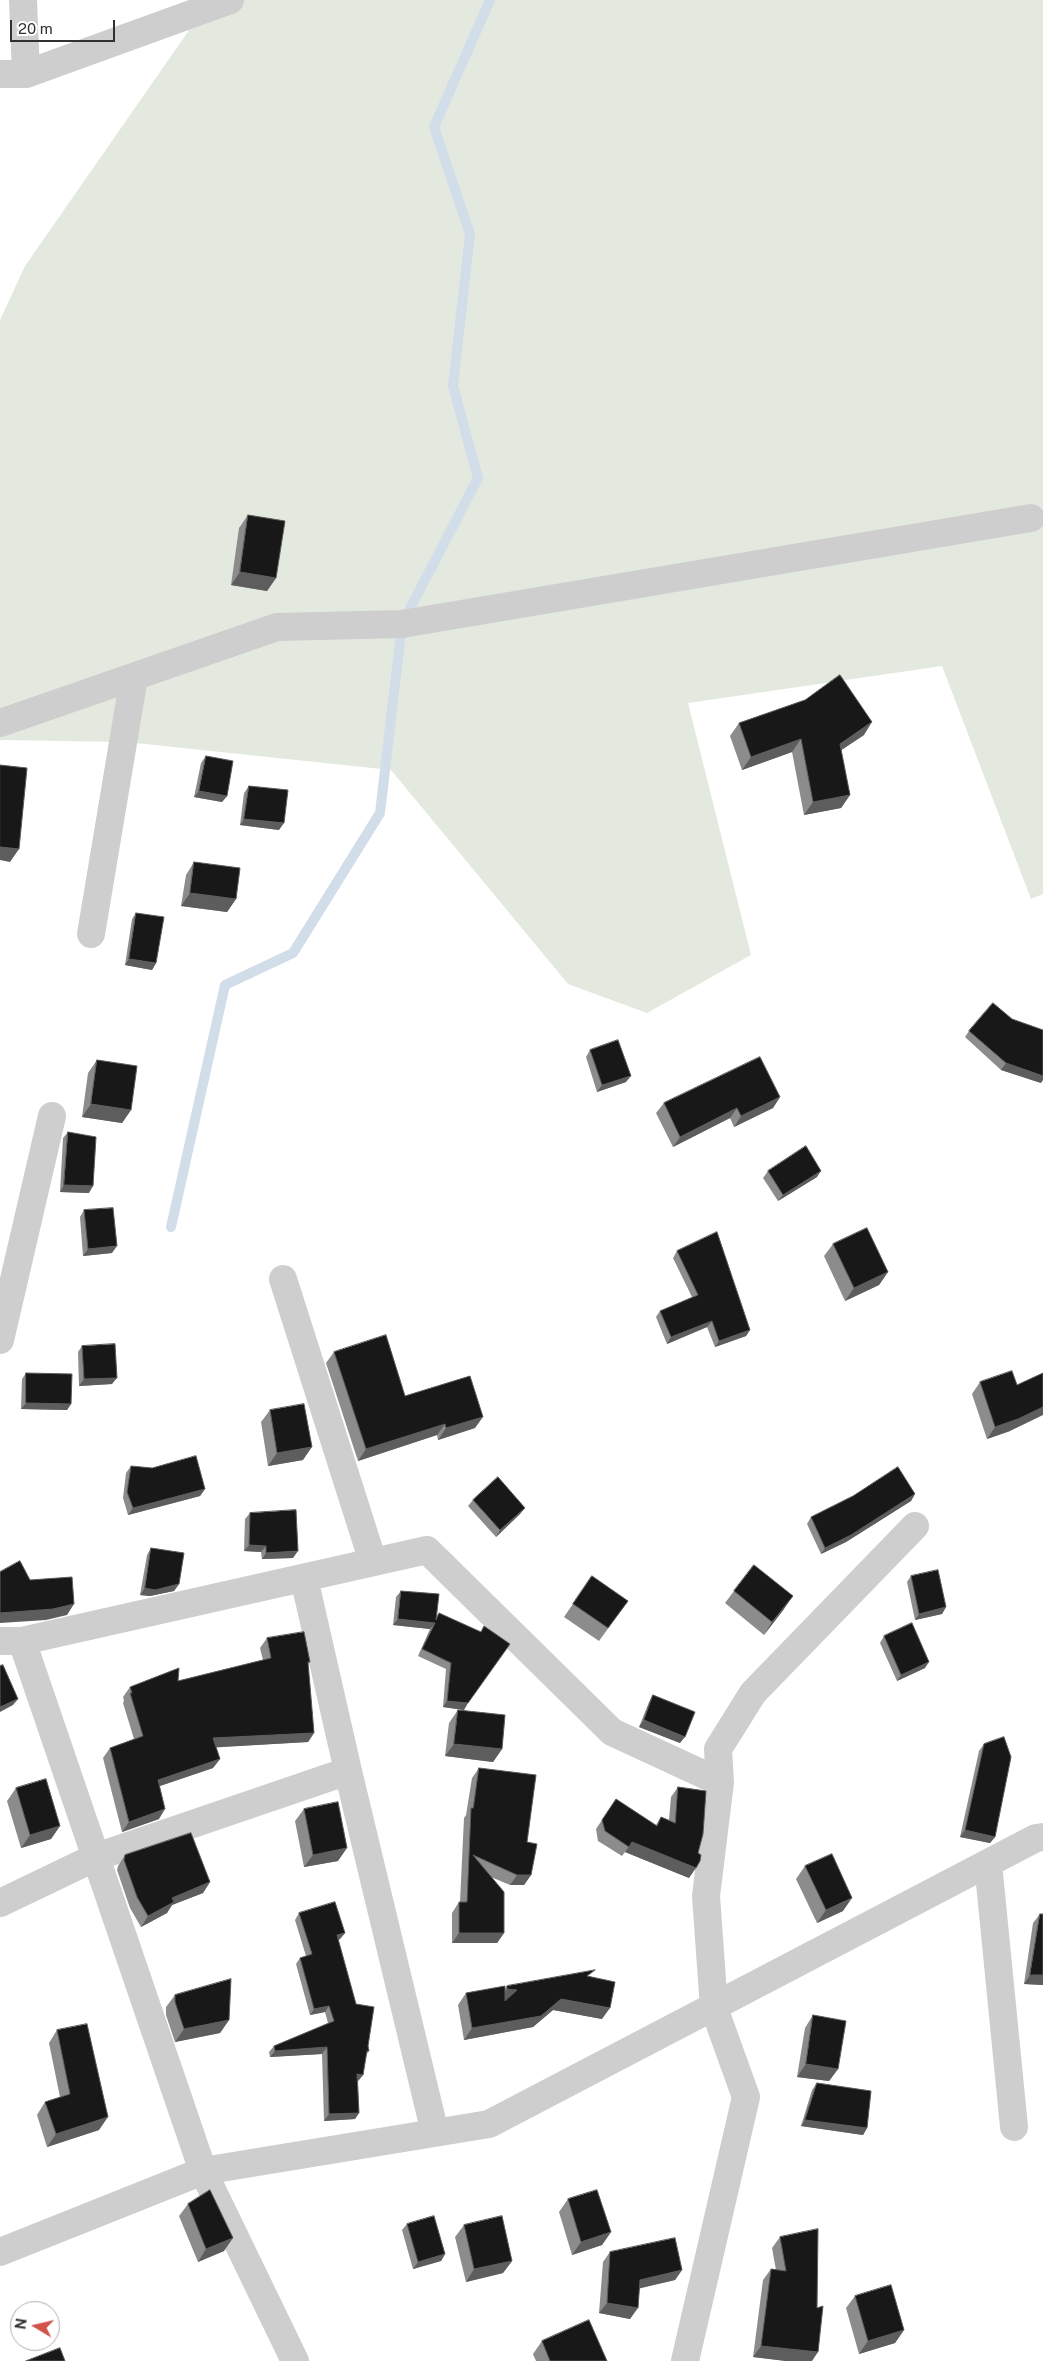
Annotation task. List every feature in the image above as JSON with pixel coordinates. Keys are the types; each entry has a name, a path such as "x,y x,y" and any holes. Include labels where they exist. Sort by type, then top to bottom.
{"street":[{"path":"23,0 13,74 230,0"},
{"path":"0,723 277,627 402,624 1031,518"},
{"path":"91,934 134,677"},
{"path":"0,1340 52,1116"},
{"path":"283,1279 373,1562"},
{"path":"685,2361 746,2097 714,2008 706,1896 720,1782 718,1749 753,1693 915,1526"},
{"path":"296,2361 203,2171 96,1857 11,1641 427,1550 612,1732 720,1782"},
{"path":"304,1578 348,1771 435,2133"},
{"path":"0,1903 96,1857 348,1771"},
{"path":"0,2252 203,2171 489,2124 1036,1838 1043,1837"},
{"path":"988,1863 1014,2127"}],"shaded area":[{"path":"210,0 1043,0 1043,894 1031,899 942,666 688,703 751,955 647,1013 568,984 391,770 126,742 0,740 0,320 25,266"}],"building":[{"path":"248,515 285,521 276,578 240,572"},
{"path":"840,675 872,722 840,744 850,795 813,802 801,739 751,757 739,723 805,700"},
{"path":"206,756 233,761 227,796 199,791"},
{"path":"0,765 27,768 19,849 0,847"},
{"path":"249,786 288,790 284,823 244,819"},
{"path":"194,862 240,868 236,899 190,893"},
{"path":"136,913 164,917 156,963 129,959"},
{"path":"993,1003 1012,1019 1043,1030 1043,1076 1006,1063 969,1031"},
{"path":"618,1040 631,1076 602,1085 590,1050"},
{"path":"760,1057 780,1097 741,1116 737,1108 680,1137 664,1103"},
{"path":"97,1060 137,1066 131,1110 91,1104"},
{"path":"68,1132 96,1137 93,1186 64,1185"},
{"path":"806,1146 821,1171 783,1195 768,1171"},
{"path":"113,1208 117,1246 88,1249 84,1210"},
{"path":"867,1228 888,1272 854,1288 833,1244"},
{"path":"717,1232 750,1330 719,1341 712,1321 671,1337 660,1311 698,1295 677,1251"},
{"path":"386,1335 405,1396 470,1376 483,1417 446,1428 445,1424 366,1449 334,1352"},
{"path":"115,1344 117,1378 84,1379 82,1346"},
{"path":"1012,1371 1017,1385 1043,1373 1043,1407 995,1427 980,1382"},
{"path":"26,1373 72,1374 71,1404 26,1403"},
{"path":"304,1404 312,1447 277,1453 270,1410"},
{"path":"196,1456 205,1489 133,1508 127,1492 131,1466 152,1468"},
{"path":"898,1467 915,1494 851,1535 825,1548 811,1517 853,1496"},
{"path":"498,1477 525,1508 500,1530 473,1500"},
{"path":"296,1510 298,1551 266,1553 266,1546 249,1545 250,1513"},
{"path":"151,1548 184,1553 179,1584 155,1590 145,1588"},
{"path":"20,1561 30,1580 72,1577 74,1604 53,1609 0,1613 0,1572"},
{"path":"754,1565 793,1596 772,1622 734,1591"},
{"path":"938,1570 946,1607 919,1614 911,1576"},
{"path":"592,1576 628,1601 608,1628 573,1604"},
{"path":"401,1591 439,1594 436,1620 439,1613 481,1632 484,1626 510,1644 468,1703 447,1701 451,1663 422,1649 435,1623 398,1619"},
{"path":"912,1623 929,1662 901,1675 884,1636"},
{"path":"304,1632 310,1662 308,1662 314,1733 213,1738 220,1759 158,1780 165,1809 129,1822 110,1748 143,1736 130,1693 132,1693 130,1687 179,1668 178,1681 271,1658 267,1638"},
{"path":"3,1665 18,1699 0,1707 0,1666"},
{"path":"653,1695 695,1712 685,1737 644,1720"},
{"path":"458,1710 505,1715 502,1749 454,1744"},
{"path":"1004,1737 1011,1757 995,1837 965,1830 984,1744"},
{"path":"479,1768 536,1775 527,1842 537,1844 531,1875 517,1875 473,1855 504,1892 504,1933 459,1933 459,1902 467,1902 471,1808 473,1808"},
{"path":"46,1779 60,1826 30,1835 16,1788"},
{"path":"678,1787 706,1791 703,1834 698,1853 701,1855 696,1868 632,1842 629,1847 605,1831 602,1820 616,1799 657,1826 661,1817 675,1823"},
{"path":"338,1802 347,1848 313,1855 304,1809"},
{"path":"191,1833 210,1882 172,1898 174,1902 148,1916 137,1897 124,1860 125,1855"},
{"path":"832,1854 852,1898 826,1910 805,1866"},
{"path":"335,1902 345,1933 337,1935 356,2004 374,2007 368,2046 369,2051 367,2051 363,2075 357,2074 359,2113 329,2114 327,2047 275,2051 274,2046 334,2021 329,2006 314,2009 300,1958 312,1954 299,1913"},
{"path":"1040,1914 1043,1914 1043,1975 1030,1975"},
{"path":"595,1970 587,1976 615,1982 610,2008 561,1999 541,2016 472,2028 466,1993 505,1986 505,2001 517,1990 507,1989 507,1986"},
{"path":"231,1979 229,2020 184,2029 175,2002 175,1995"},
{"path":"813,2015 846,2021 838,2069 806,2064"},
{"path":"87,2024 108,2117 56,2134 45,2102 70,2094 57,2030"},
{"path":"817,2083 871,2091 867,2128 805,2120"},
{"path":"210,2190 233,2238 206,2249 188,2204"},
{"path":"597,2190 611,2232 581,2242 568,2199"},
{"path":"434,2216 445,2254 418,2262 407,2224"},
{"path":"502,2216 512,2261 474,2269 464,2225"},
{"path":"818,2229 817,2308 823,2306 818,2352 761,2346 771,2269 786,2271 780,2237"},
{"path":"675,2238 682,2270 640,2280 638,2308 607,2303 610,2252"},
{"path":"891,2285 904,2330 868,2341 855,2296"},
{"path":"589,2320 607,2361 550,2361 542,2341"},
{"path":"60,2348 65,2361 26,2361 52,2351 60,2351"}],"waterway":[{"path":"171,1227 225,985 293,953 380,813 402,624 478,478 453,386 470,234 434,127 490,0"}]}
